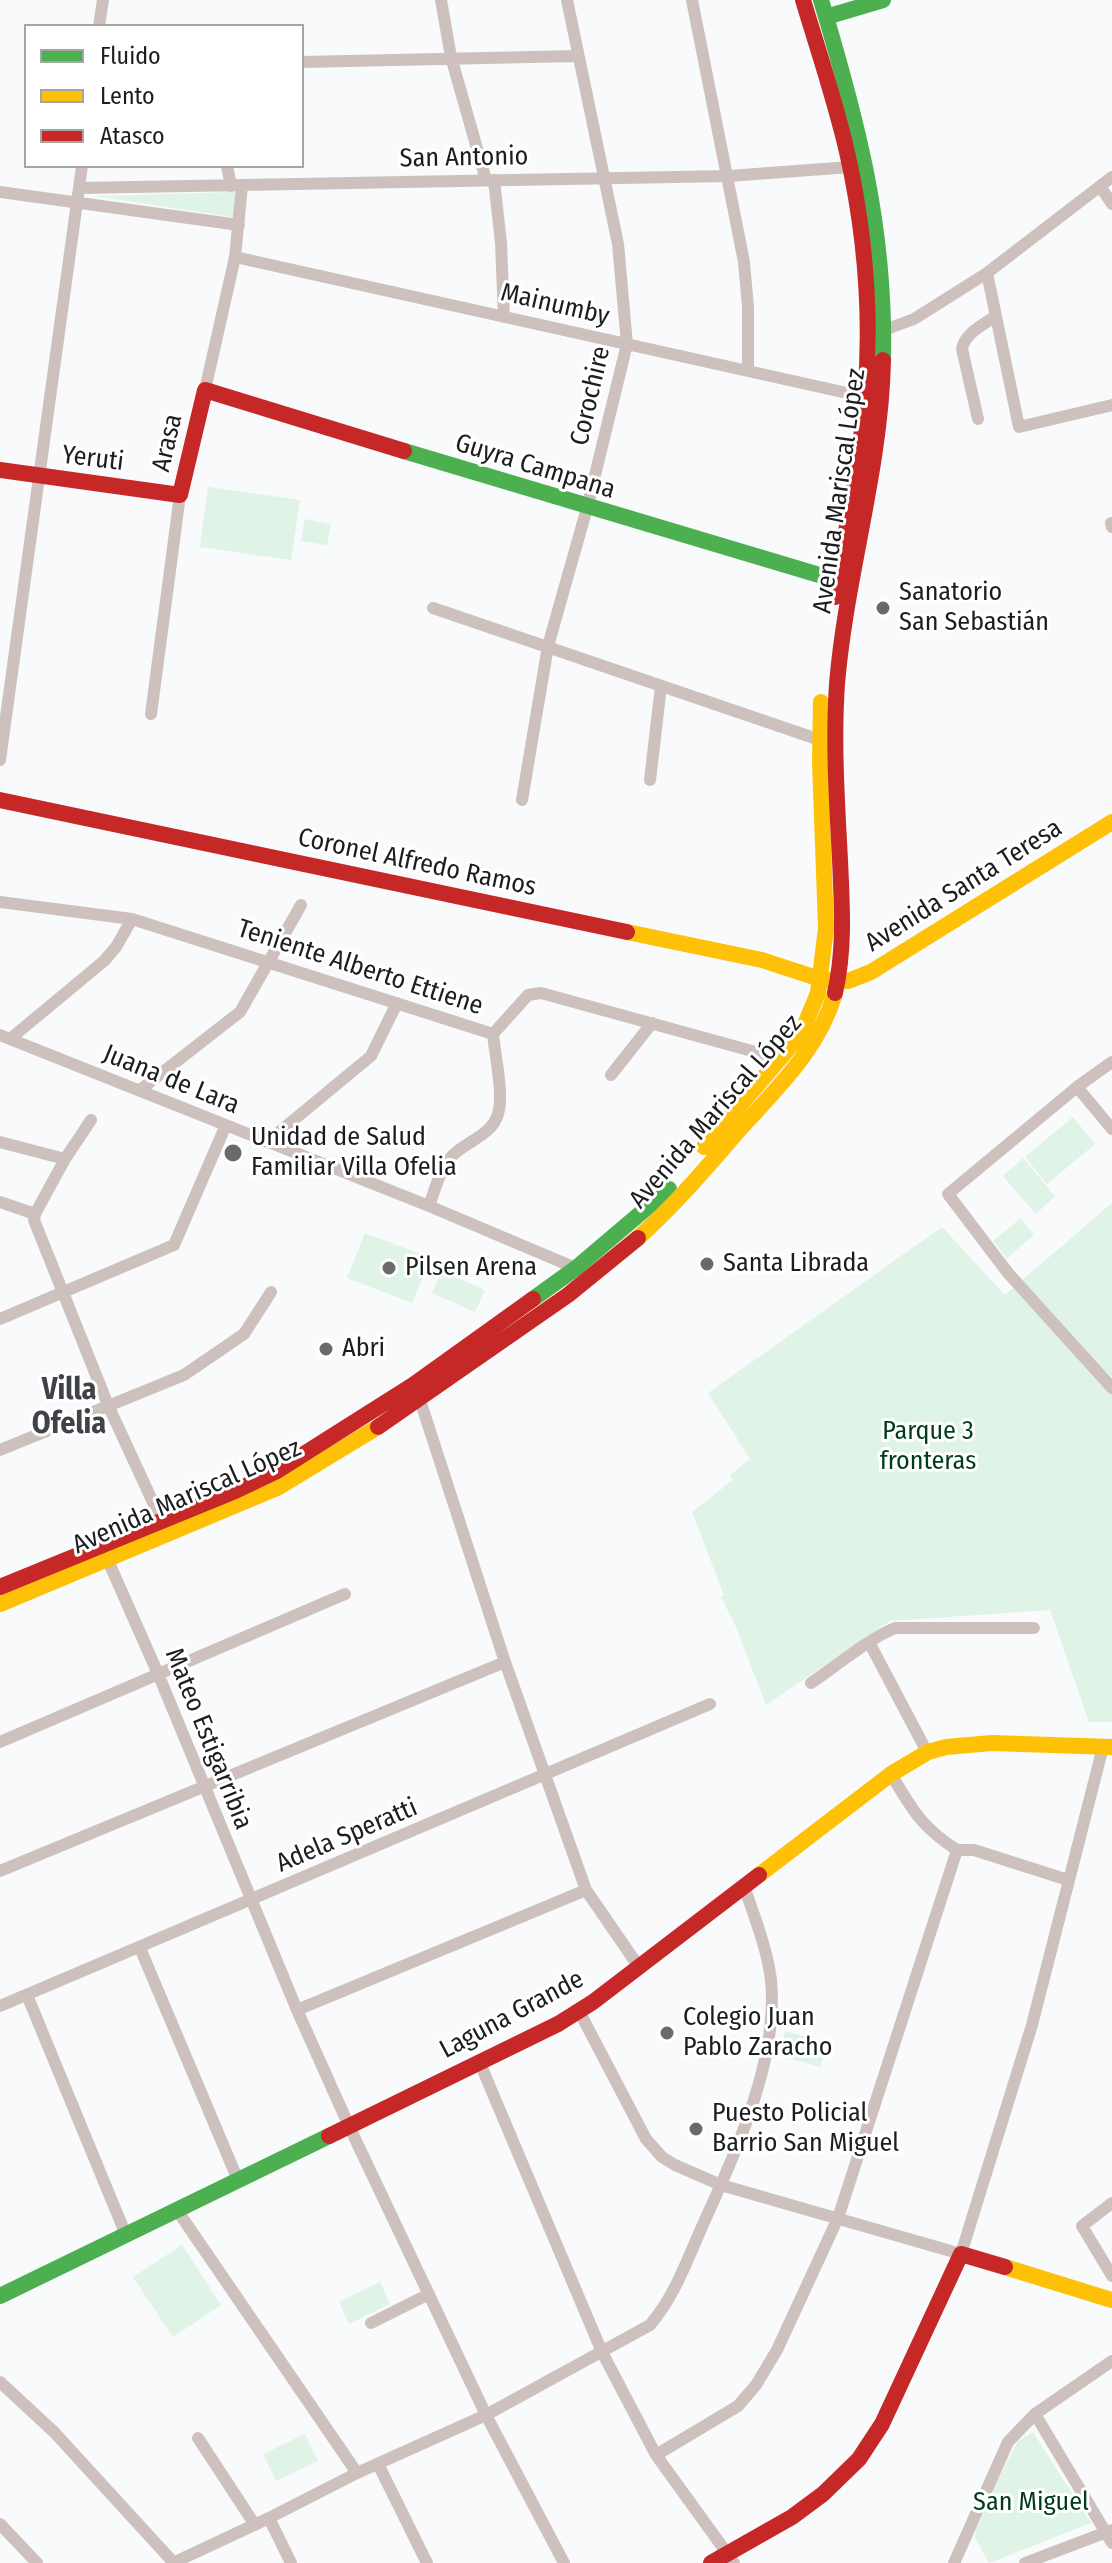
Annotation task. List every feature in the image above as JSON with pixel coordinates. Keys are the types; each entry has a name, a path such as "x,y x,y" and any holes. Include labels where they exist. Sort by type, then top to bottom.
{"main road":[{"name":"Avenida Mariscal López","path":"417,1392 576,1268 666,1192 781,1059 811,1018 830,982 820,740 823,681 881,401 875,333 850,167 803,0"},
{"name":"Avenida Mariscal López","path":"0,1604 164,1527 279,1487 315,1468 359,1429 592,1276 629,1247 677,1201 788,1075 817,1037 825,1021 830,982 843,938 835,717 855,479 875,333 878,245 864,151 821,0"},
{"path":"826,17 883,0"},
{"name":"Arasa","path":"180,495 205,390"},
{"name":"Guyra Campana","path":"205,390 587,508 845,582"},
{"name":"Yeruti","path":"0,470 180,495"},
{"name":"Coronel Alfredo Ramos","path":"0,800 762,960 830,982"},
{"name":"Avenida Santa Teresa","path":"830,982 849,982 871,972 1109,830"},
{"name":"Avenida Mariscal López","path":"0,1587 105,1553"},
{"name":"Laguna Grande","path":"0,2296 532,2037 579,2011 891,1774 927,1752 957,1745 988,1743 1107,1747"},
{"path":"711,2563 731,2559 792,2517 823,2494 859,2459 882,2424 961,2254 1112,2300"}],"street":[{"path":"99,24 103,0"},
{"path":"441,0 451,57 490,180 504,317"},
{"name":"Corochire","path":"522,800 548,646 587,508 627,344 618,244 567,0"},
{"path":"692,0 744,262 748,371"},
{"path":"304,62 577,56"},
{"name":"San Antonio","path":"80,188 729,176 850,167"},
{"path":"0,760 82,168"},
{"name":"Arasa","path":"205,390 235,257 239,225 237,186 228,168"},
{"path":"875,333 914,319 987,273 1112,177"},
{"path":"1100,186 1112,204"},
{"path":"0,192 239,225"},
{"name":"Mainumby","path":"235,257 865,397"},
{"path":"987,273 1019,427 1112,405"},
{"path":"978,419 962,349 967,338 996,316"},
{"name":"Arasa","path":"151,714 180,495"},
{"path":"433,608 820,740"},
{"path":"650,780 661,686"},
{"name":"Teniente Alberto Ettiene","path":"0,902 132,919 493,1034 534,993 781,1059"},
{"path":"140,1090 240,1012 301,905"},
{"path":"5,1037 104,961 132,919"},
{"path":"267,1142 371,1056 397,1003"},
{"path":"611,1075 652,1023"},
{"path":"429,1206 443,1168 454,1154 491,1128 498,1117 500,1103 493,1034"},
{"name":"Juana de Lara","path":"5,1037 429,1206 592,1276"},
{"path":"1109,1380 1008,1273 948,1194 1077,1087 1112,1062"},
{"path":"1077,1087 1112,1129"},
{"path":"91,1120 65,1159 34,1220 108,1405 164,1527"},
{"path":"0,1319 174,1245 226,1125"},
{"path":"0,1142 65,1159"},
{"path":"0,1202 35,1214"},
{"path":"0,1450 184,1375 244,1334 271,1292"},
{"path":"417,1392 505,1662 586,1890 639,1967"},
{"name":"Mateo Estigarribia","path":"105,1553 349,2126 486,2415 564,2563"},
{"path":"0,1742 345,1594"},
{"path":"811,1683 880,1634 895,1628 1034,1628"},
{"path":"870,1644 927,1752"},
{"path":"0,1871 505,1662"},
{"name":"Adela Speratti","path":"0,2006 710,1704"},
{"path":"579,2011 646,2139 662,2157 721,2185 961,2254 1032,2025 1068,1880 1107,1747"},
{"path":"891,1774 920,1822 957,1850 974,1850 1068,1880"},
{"path":"656,2455 738,2406 756,2385 777,2350 838,2218 957,1850"},
{"path":"0,2382 54,2432 174,2563 357,2473 486,2415 650,2325 665,2307 721,2185 759,2081 770,2021 771,1980 761,1935 744,1886"},
{"path":"297,2010 586,1890"},
{"path":"140,1948 238,2180"},
{"path":"27,1995 126,2235"},
{"path":"479,2061 602,2352 656,2455 731,2559"},
{"path":"1112,2203 1082,2226 1112,2276"},
{"path":"177,2210 357,2473"},
{"path":"371,2323 429,2294"},
{"path":"954,2563 1008,2442 1035,2414 1112,2361"},
{"path":"1025,2563 1110,2536 1035,2414"},
{"path":"198,2438 255,2525"},
{"path":"378,2464 427,2563"},
{"path":"269,2518 291,2563"},
{"path":"0,2524 37,2563"}],"green space":[{"path":"235,192 233,217 94,196"},
{"path":"208,487 300,500 291,560 200,547"},
{"path":"305,519 331,524 327,545 301,541"},
{"path":"1073,1117 1095,1144 1047,1184 1025,1157"},
{"path":"1023,1158 1055,1196 1036,1214 1003,1176"},
{"name":"Parque 3 fronteras","path":"1112,1203 1112,1722 1089,1722 1050,1610 890,1621 766,1705 721,1597 724,1595 692,1512 733,1480 730,1475 750,1459 708,1393 942,1227 1005,1295"},
{"path":"1021,1218 1034,1235 1007,1258 993,1241"},
{"name":"Pilsen Arena","path":"365,1233 431,1258 412,1303 347,1278"},
{"name":"Pilsen Arena","path":"442,1271 485,1290 475,1312 432,1293"},
{"path":"785,2031 827,2043 820,2067 779,2055"},
{"path":"182,2245 221,2305 173,2337 133,2277"},
{"path":"380,2282 390,2304 349,2324 339,2302"},
{"name":"San Miguel","path":"1033,2432 1091,2523 989,2563 974,2536 1018,2441"},
{"path":"305,2434 318,2461 276,2481 263,2454"}],"traffic: fast":[{"path":"821,0 847,90 867,177 880,266 883,360"},
{"path":"826,17 883,0"},
{"path":"404,451 846,583"},
{"path":"533,1299 576,1268 669,1189"},
{"path":"0,2296 329,2136"}],"traffic: slow":[{"path":"704,1147 801,1034 818,993 826,928 821,702"},
{"path":"825,980 848,981 871,972 1112,822"},
{"path":"627,932 762,960 823,980"},
{"path":"638,1238 690,1185 796,1066 819,1032 835,993"},
{"path":"0,1604 279,1487 378,1427"},
{"path":"759,1875 891,1774 928,1752 946,1747 992,1743 1112,1747"},
{"path":"1005,2267 1112,2300"}],"traffic: jam":[{"path":"803,0 847,152 858,213 867,306 863,424 835,597"},
{"path":"835,993 842,927 835,750 837,684 841,643 876,441 883,360"},
{"path":"0,470 180,495 205,390 404,451"},
{"path":"0,800 627,932"},
{"path":"378,1427 568,1295 638,1238"},
{"path":"0,1587 277,1471 413,1385 533,1299"},
{"path":"329,2136 558,2024 593,2002 759,1875"},
{"path":"711,2563 792,2517 823,2494 859,2459 882,2424 961,2254 1005,2267"}],"place":[{"name":"Sanatorio San Sebastián","path":"883,608"},
{"name":"Unidad de Salud Familiar Villa Ofelia","path":"233,1153"},
{"name":"Santa Librada","path":"707,1264"},
{"name":"Pilsen Arena","path":"389,1268"},
{"name":"Abri","path":"326,1349"},
{"name":"Colegio Juan Pablo Zaracho","path":"667,2033"},
{"name":"Puesto Policial Barrio San Miguel","path":"696,2129"}],"district":[{"name":"Villa Ofelia","path":"69,1408"}]}
